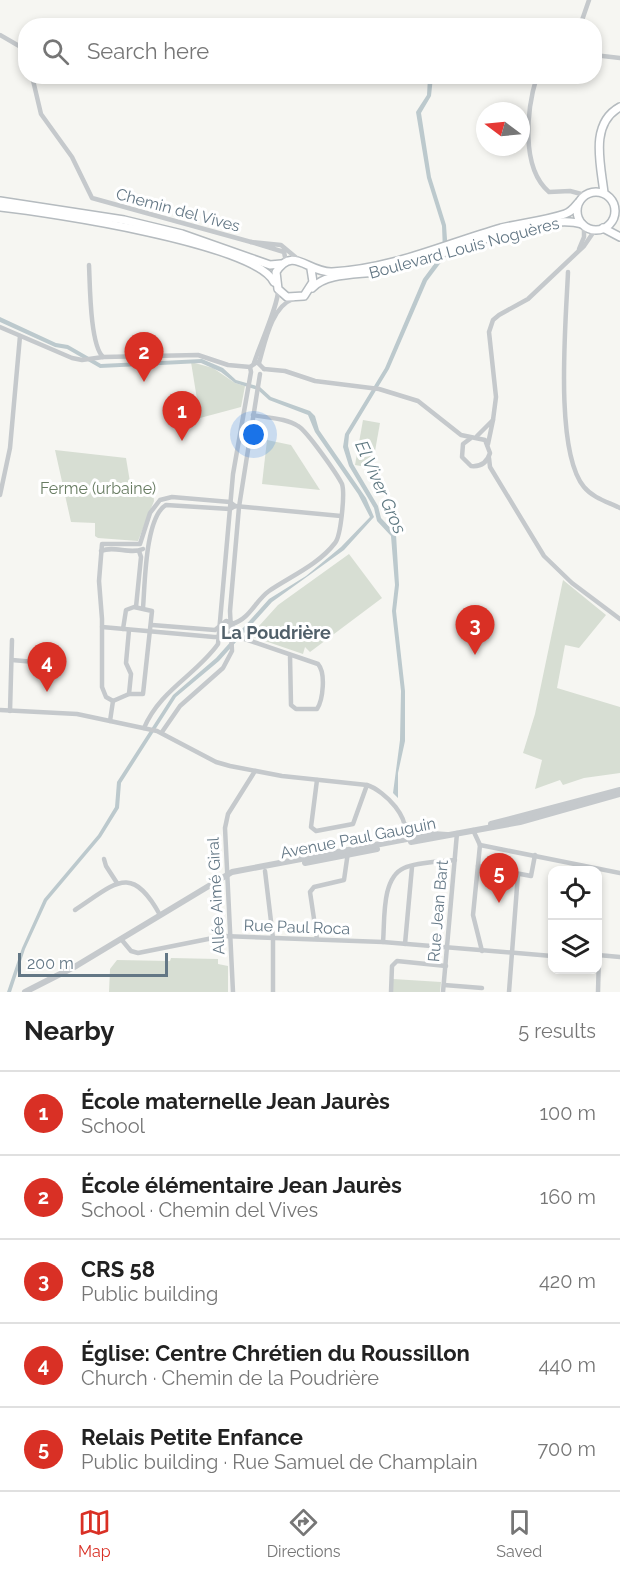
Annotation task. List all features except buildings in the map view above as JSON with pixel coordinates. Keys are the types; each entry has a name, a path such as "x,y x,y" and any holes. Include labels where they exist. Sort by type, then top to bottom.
{"main road":[{"path":"620,107 602,125 599,139 607,195 616,213 620,231"},
{"path":"603,177 594,191 585,195 579,202 577,214 583,225 620,237"},
{"path":"594,191 620,198"},
{"path":"0,201 124,220 182,234 270,265 299,260 311,269 314,282 312,288 304,296 293,299 276,286 270,275 260,268 181,240 80,217 0,207"},
{"name":"Boulevard Louis Noguères","path":"312,288 327,279 375,273 502,228 564,214 579,202"},
{"path":"599,229 616,213"},
{"name":"Boulevard Louis Noguères","path":"456,246 555,222 569,221 583,225"},
{"name":"Boulevard Louis Noguères","path":"311,269 334,272 415,260"},
{"path":"276,286 276,272 285,262"}],"street":[{"path":"583,18 589,0"},
{"path":"0,35 18,45"},
{"path":"602,56 620,58"},
{"name":"Chemin del Vives","path":"34,84 41,114 72,157 92,198 284,252 285,262"},
{"path":"536,84 528,133 531,161 549,192 585,195"},
{"path":"574,193 579,202"},
{"path":"578,253 584,237 583,225"},
{"path":"599,229 578,253 528,299 493,320 489,332 496,397 488,444 489,458 494,473 544,556 572,583 620,619"},
{"name":"Chemin del Vives","path":"251,242 281,245 299,260"},
{"path":"89,265 95,335 99,353 103,357"},
{"path":"568,272 563,401 574,465 579,480 589,493 620,508"},
{"path":"257,363 262,335 277,304 276,286"},
{"path":"230,502 250,372 257,363 272,323 282,306 293,299"},
{"path":"0,327 82,360 103,357 198,355 259,376"},
{"path":"0,495 9,448 20,336"},
{"path":"257,363 264,369 285,371 315,381 371,387 418,402 461,435 473,437 488,444"},
{"path":"144,728 166,692 212,653 219,644 235,507 259,376 264,369"},
{"path":"102,627 229,636 232,628 249,614 268,592 296,577 339,538 341,483 303,429 291,422 253,415"},
{"path":"463,444 482,434 493,420"},
{"path":"461,435 463,460 471,466 480,466 494,473"},
{"path":"480,466 489,458"},
{"path":"136,607 141,557 154,506 166,497 230,502 235,507 230,611 232,651 223,668 180,706 159,731"},
{"path":"143,608 143,548 157,513 166,505 235,507 340,516"},
{"path":"113,701 106,697 102,687 99,580 102,544 143,548"},
{"path":"113,701 129,694 140,695 144,692 152,625 151,610 136,607 126,610 126,663 131,674 129,694"},
{"path":"152,625 215,630 226,621 245,639 318,664 322,668 320,704 317,709 296,709 291,705 290,655"},
{"path":"232,628 245,639"},
{"path":"10,711 12,640"},
{"path":"12,660 46,663"},
{"path":"110,721 113,701"},
{"path":"0,710 65,712 110,721 159,731 216,762 255,771 317,780 368,784 388,796 406,826 417,839"},
{"name":"Allée Aimé Giral","path":"233,992 226,821 255,771"},
{"path":"317,780 313,830 353,824 358,818 368,784"},
{"path":"447,835 520,822 620,790"},
{"path":"600,798 620,794"},
{"path":"406,826 433,834"},
{"path":"403,842 406,826"},
{"path":"474,830 480,845 474,915 482,951"},
{"name":"Rue Jean Bart","path":"443,992 457,833"},
{"name":"Avenue Paul Gauguin","path":"417,839 433,834 447,835"},
{"name":"Avenue Paul Gauguin","path":"227,876 447,835"},
{"name":"Avenue Paul Gauguin","path":"25,992 121,939 232,872 403,842"},
{"path":"480,845 584,866"},
{"name":"Avenue Paul Gauguin","path":"339,852 348,854 361,848"},
{"path":"317,939 310,892 314,887 344,880 348,854"},
{"path":"478,866 518,874 532,874 535,855"},
{"path":"104,859 117,883"},
{"path":"383,942 390,882 399,872 412,867 455,860"},
{"path":"405,944 412,867"},
{"path":"265,870 273,938 273,992"},
{"path":"602,870 620,873"},
{"path":"509,992 518,874"},
{"path":"75,910 117,883 129,882 142,888 160,915"},
{"name":"Rue Paul Roca","path":"121,939 131,951 138,953 230,936 383,942 548,956"},
{"path":"602,955 620,957"},
{"path":"390,992 392,966 396,961 446,966"},
{"path":"598,974 598,992"},
{"path":"444,985 482,988"}],"green space":[{"path":"191,362 213,368 235,383 245,386 241,407 200,418"},
{"path":"363,420 380,423 372,468 355,465"},
{"path":"267,440 291,445 320,490 262,484"},
{"name":"Ferme (urbaine)","path":"55,450 126,458 132,494 153,492 154,501 138,541 98,538 95,536 95,523 71,522"},
{"path":"349,554 382,598 310,652 305,647 303,654 250,636 278,605"},
{"path":"563,580 606,615 579,648 565,645 557,688 620,707 620,773 584,778 563,785 560,780 535,789 542,760 523,753 535,714"},
{"path":"171,958 218,959 218,964 228,966 228,992 109,992 110,969 117,960 170,961"},
{"path":"393,979 441,982 440,992 393,992"}],"shaded area":[{"path":"428,84 432,84 431,96 421,113 431,177 446,225 448,253 427,281 389,369 349,435 348,446 353,464 378,506 381,518 396,534 399,585 396,611 405,691 405,741 398,773 398,798 393,793 400,740 401,691 392,611 395,585 391,536 377,521 374,508 349,466 343,447 345,434 385,368 423,279 443,252 442,226 427,178 416,112 427,95"},
{"path":"0,317 56,343 68,345 101,364 202,359 223,368 236,380 260,387 271,397 310,411 315,416 319,430 366,498 374,517 344,550 272,602 219,661 176,697 121,783 119,808 101,837 47,901 25,949 11,992 7,992 22,948 44,899 98,835 115,807 117,782 173,695 216,658 269,599 306,576 341,547 370,517 358,494 315,432 308,415 269,400 258,390 235,383 221,372 201,363 100,368 67,349 55,347 0,322"}],"place":[{"name":"École élémentaire Jean Jaurès","path":"144,382"},
{"name":"École maternelle Jean Jaurès","path":"182,441"},
{"name":"CRS 58","path":"475,655"},
{"name":"Église: Centre Chrétien du Roussillon","path":"47,692"},
{"name":"Relais Petite Enfance","path":"499,903"}],"district":[{"name":"La Poudrière","path":"276,632"}],"water label":[{"name":"El Viver Gros","path":"381,487"}]}
